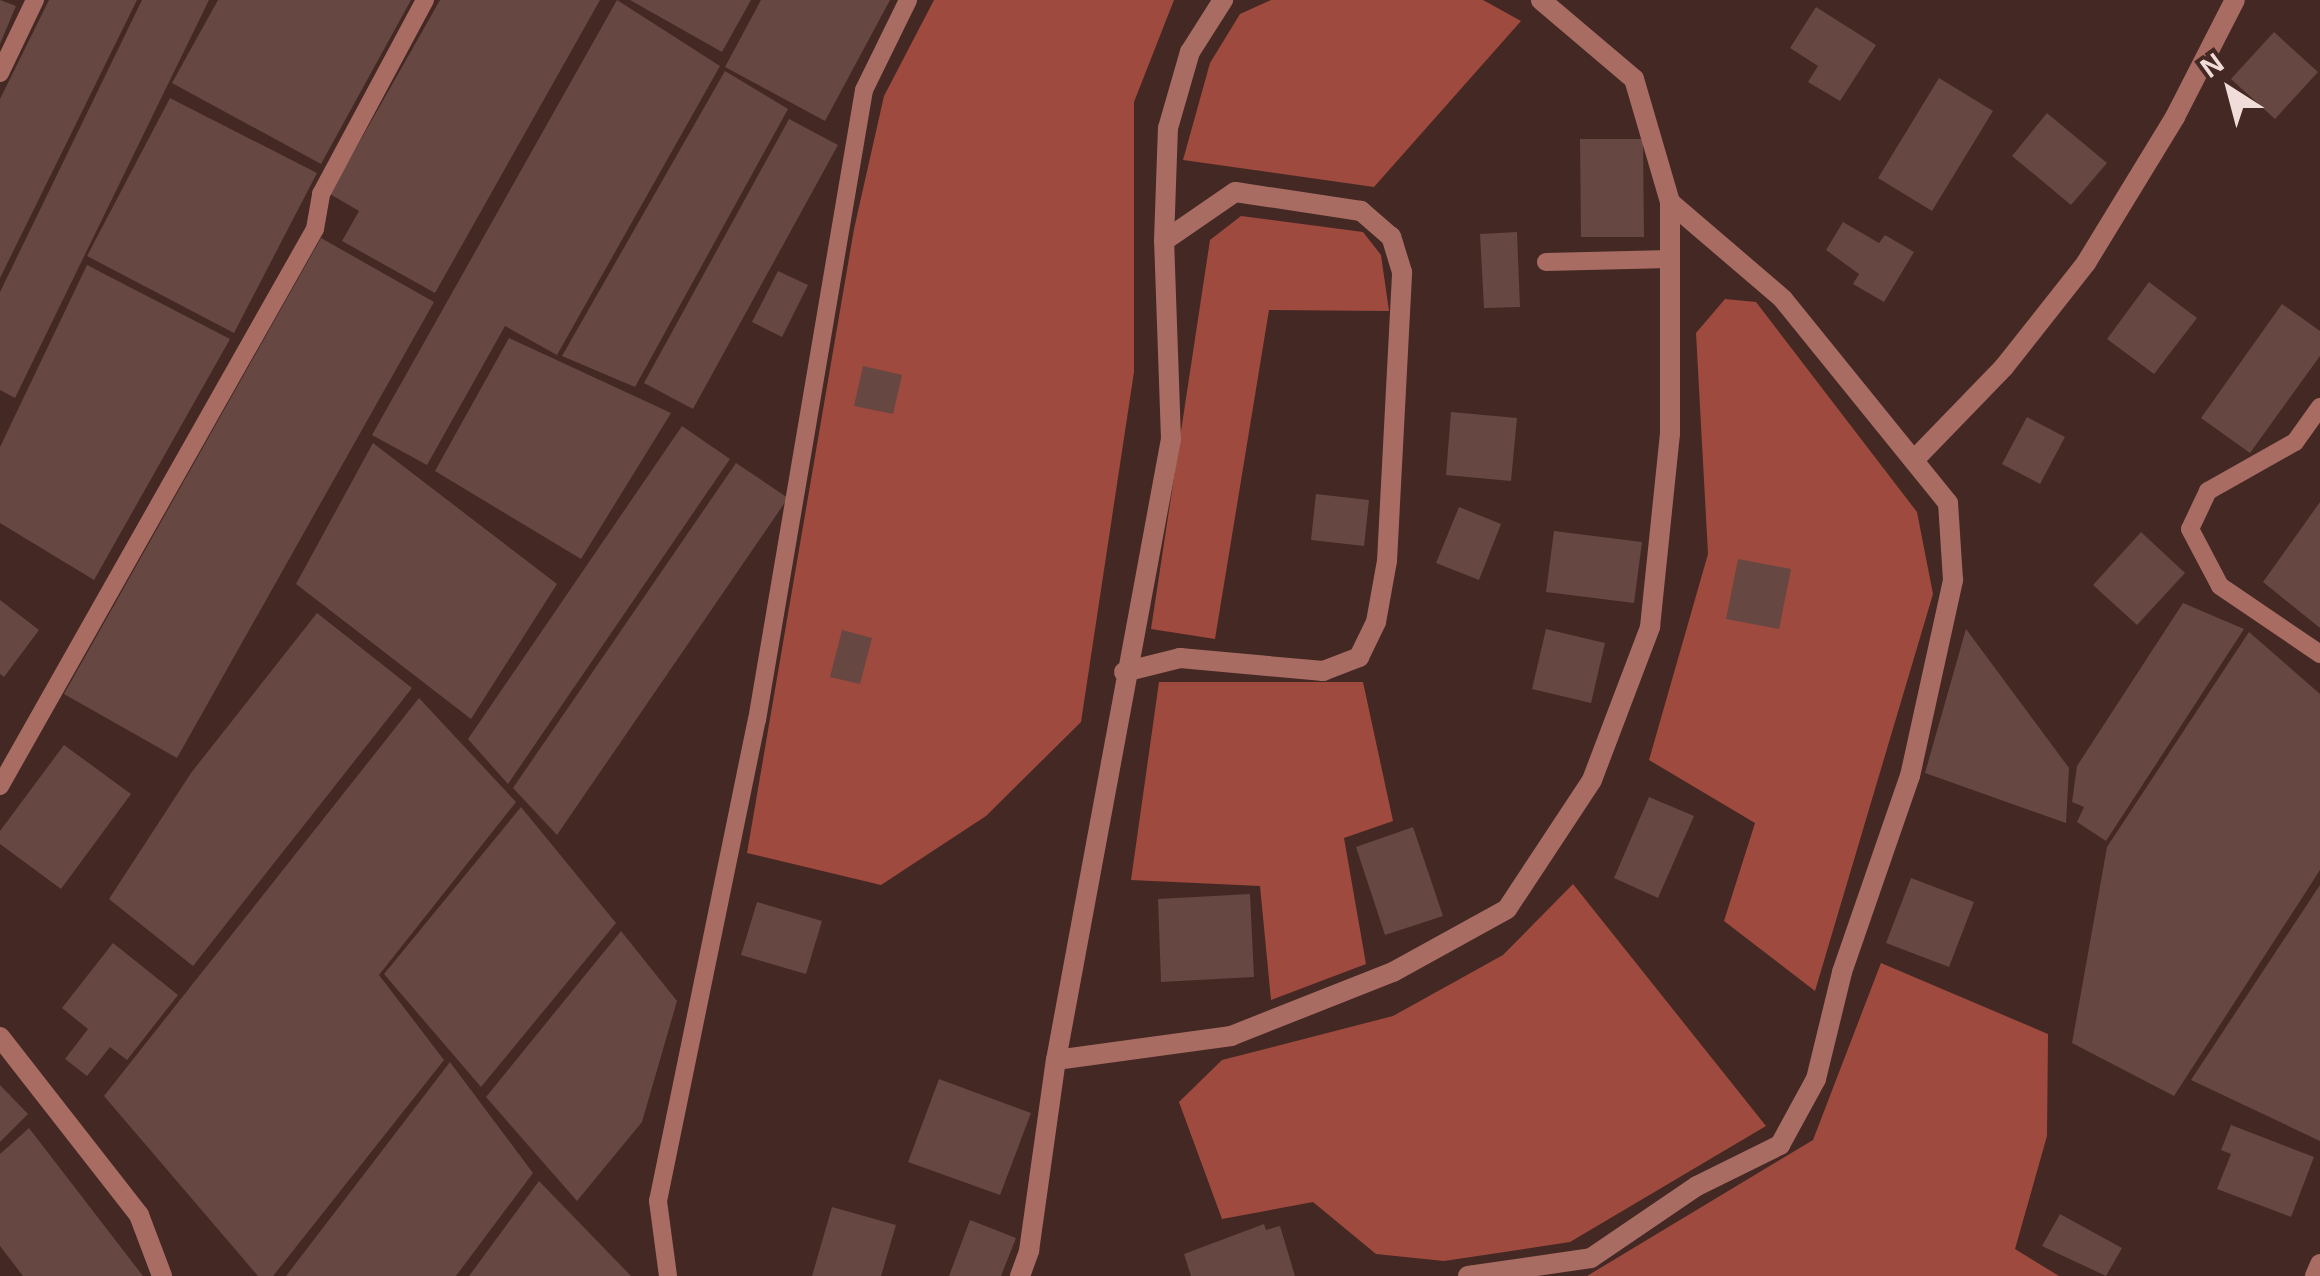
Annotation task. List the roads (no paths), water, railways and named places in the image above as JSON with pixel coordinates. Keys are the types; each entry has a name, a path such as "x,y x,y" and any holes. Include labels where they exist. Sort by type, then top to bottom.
{"street":[{"path":"1020,1276 1029,1251 1056,1060 1124,672 1171,439 1164,241 1168,128 1190,52 1223,0"},
{"path":"1056,1060 1231,1036 1393,972 1506,909 1592,780 1650,626 1670,434 1670,202 1634,79 1541,0"},
{"path":"1915,459 2004,367 2086,263 2174,117 2235,0"},
{"path":"1124,672 1180,658 1322,671 1359,657 1376,622 1386,561 1402,272 1391,237 1361,212 1235,192 1210,203 1164,241"},
{"path":"1468,1276 1591,1258 1698,1186 1780,1145 1816,1079 1842,972 1910,776 1953,580 1948,503 1783,299 1670,202"},
{"path":"2,1036 139,1215 162,1276"},
{"path":"2315,1276 2320,1264"}],"lane":[{"path":"0,72 35,0"},
{"path":"0,786 315,230 320,194 425,0"},
{"path":"668,1276 658,1201 758,720 864,90 908,0"},
{"path":"1546,262 1670,259"},
{"path":"2320,407 2294,442 2208,491 2190,529 2220,586 2320,654"}]}
